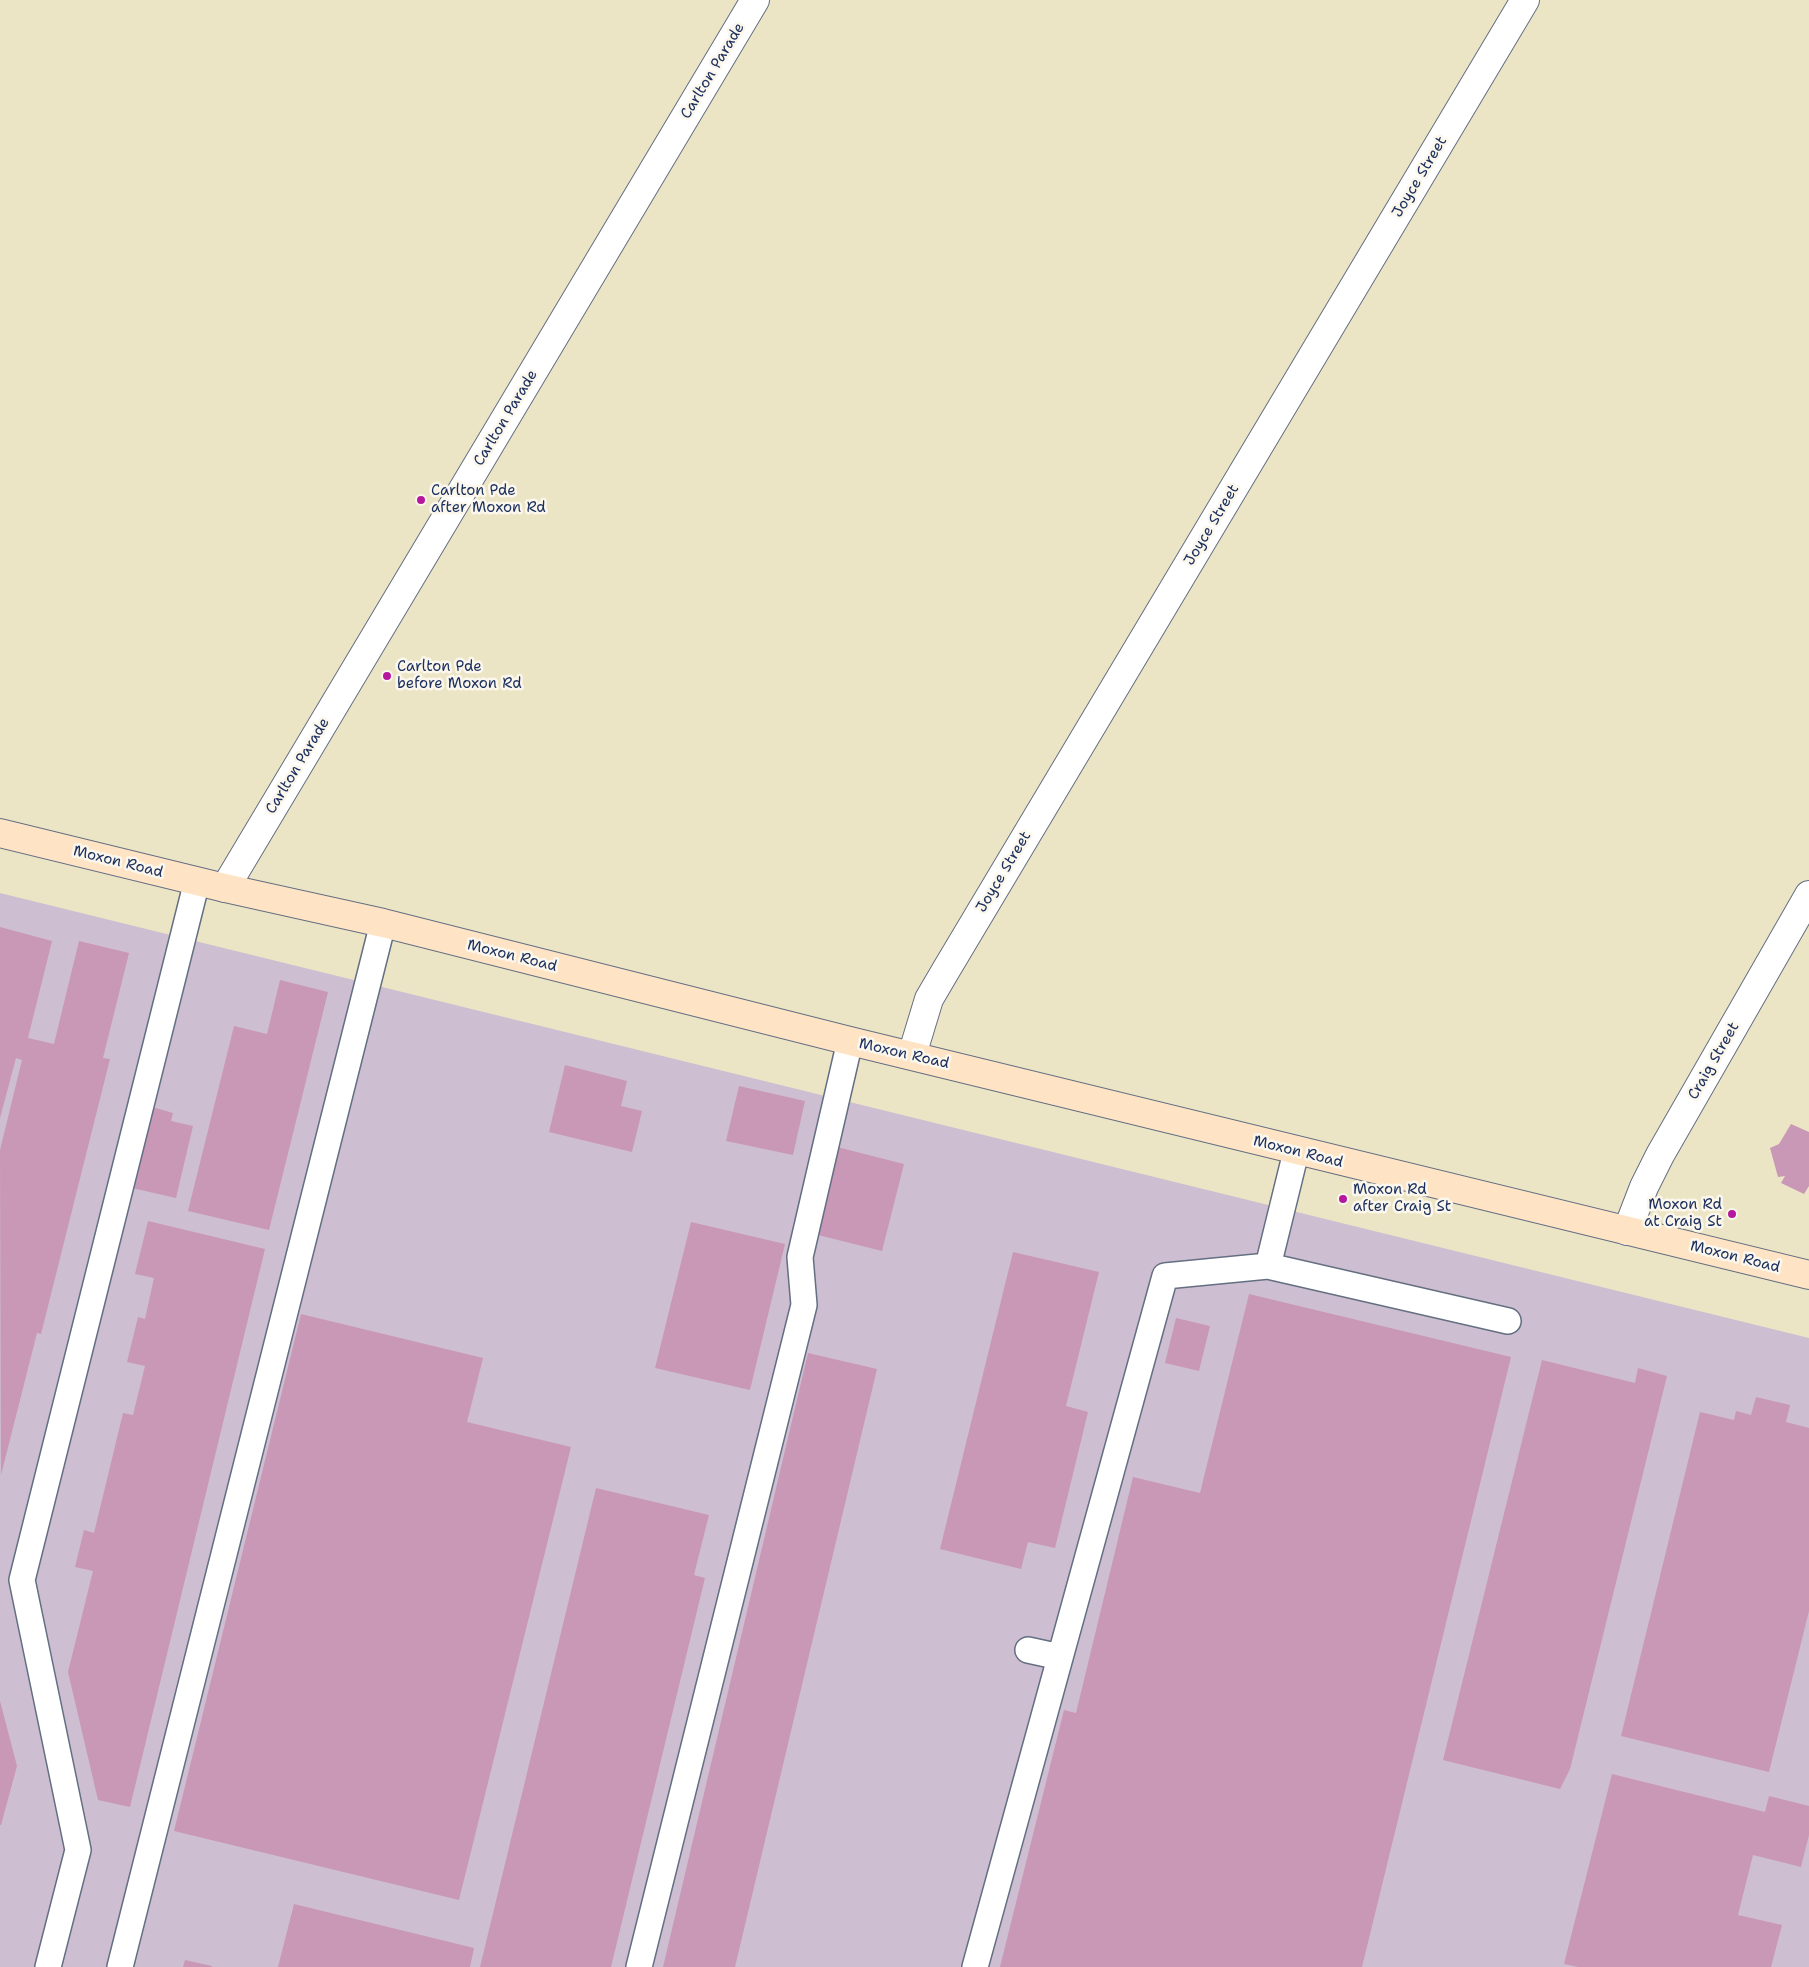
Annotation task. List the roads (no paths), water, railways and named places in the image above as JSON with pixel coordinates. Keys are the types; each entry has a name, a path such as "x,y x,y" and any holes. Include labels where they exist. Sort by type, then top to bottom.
{"main road":[{"name":"Moxon Road","path":"0,833 197,882 384,923 1296,1152 1809,1275"}],"street":[{"name":"Carlton Parade","path":"225,888 755,0"},
{"name":"Joyce Street","path":"912,1055 929,1000 946,970 1525,0"},
{"name":"Craig Street","path":"1627,1231 1644,1187 1660,1155 1809,895"}],"lane":[{"path":"48,1967 78,1850 22,1580 197,882"},
{"path":"120,1967 384,923"},
{"path":"639,1967 804,1305 800,1257 850,1041"},
{"path":"1268,1266 1296,1152"},
{"path":"975,1967 1165,1276 1268,1266 1508,1321"},
{"path":"1028,1650 1060,1657"}],"place":[{"name":"Carlton Pde after Moxon Rd","path":"421,500"},
{"name":"Carlton Pde before Moxon Rd","path":"387,676"},
{"name":"Moxon Rd after Craig St","path":"1343,1199"},
{"name":"Moxon Rd at Craig St","path":"1732,1214"}]}
